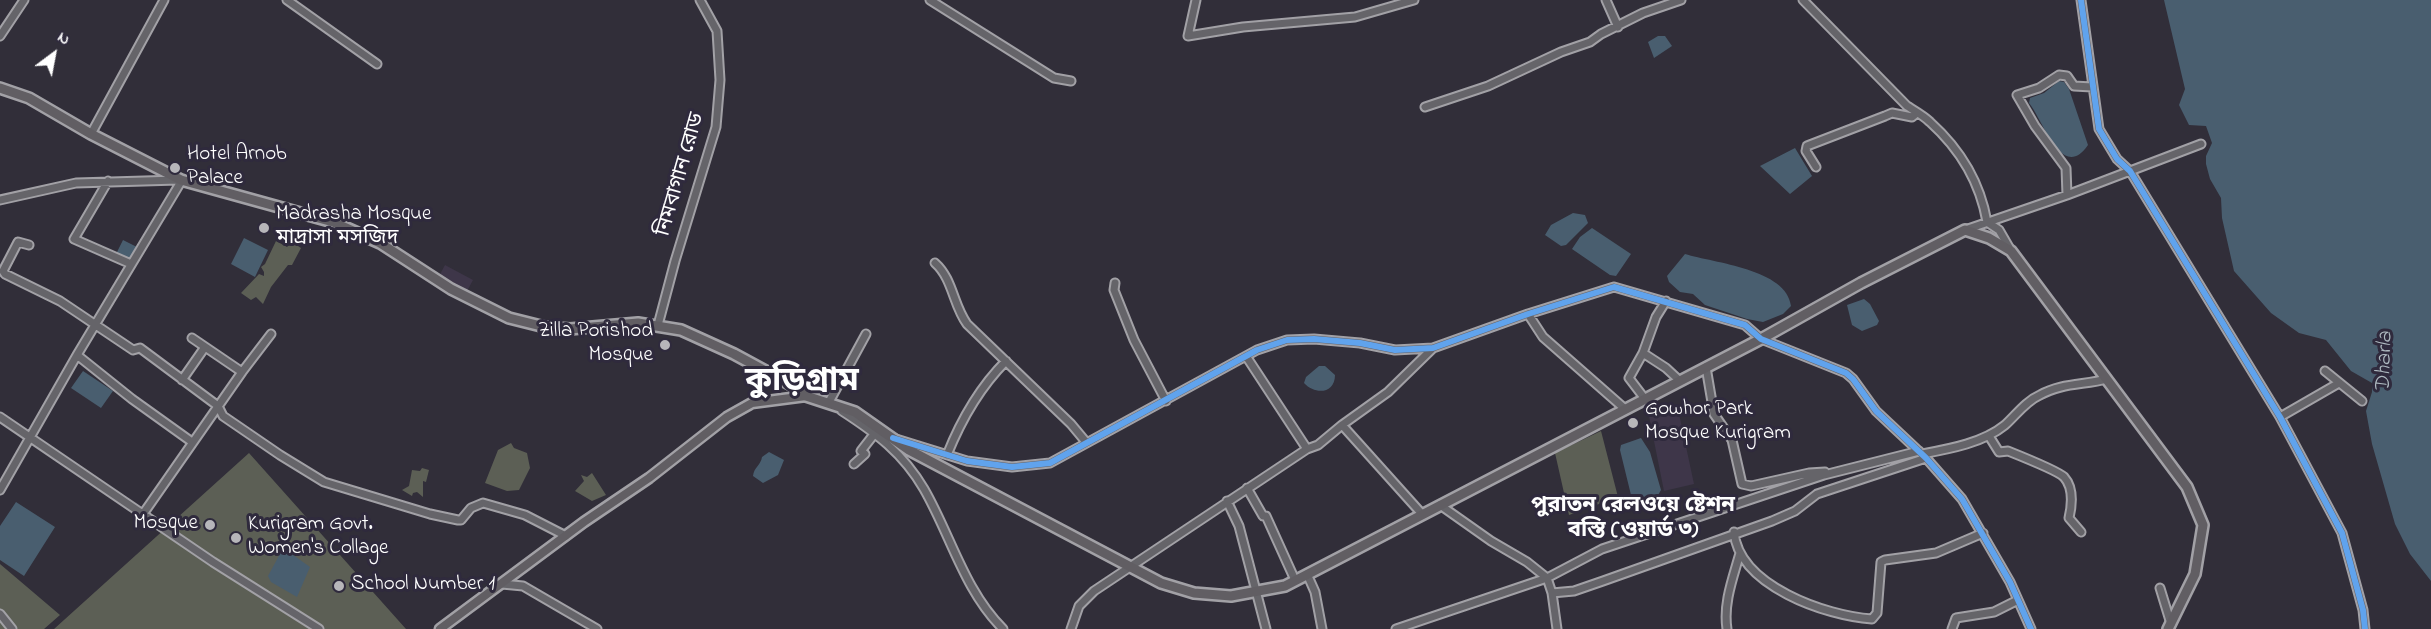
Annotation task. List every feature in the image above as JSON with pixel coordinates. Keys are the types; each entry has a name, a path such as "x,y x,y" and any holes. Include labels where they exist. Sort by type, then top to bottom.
{"highway":[{"path":"0,87 29,98 91,134 181,180 333,222 380,243 451,289 509,318 545,327 570,329 638,323 681,330 734,354 795,387 806,396 855,412 909,450 1161,583 1194,593 1231,597 1285,586 1761,339 1861,283 1965,230 1989,238 2012,251 2187,487 2203,525 2195,574 2169,627"}],"main road":[{"path":"440,629 657,472 727,417 752,403 806,396"}],"street":[{"path":"0,36 24,0"},
{"path":"91,134 164,0"},
{"path":"286,0 377,64"},
{"name":"নিমবাগান রোড","path":"658,325 687,218 716,127 720,80 717,31 700,0"},
{"path":"930,0 1054,78 1071,81"},
{"path":"1196,0 1188,36 1243,27 1323,22 1355,17 1414,0"},
{"path":"1606,0 1618,27"},
{"path":"1425,107 1488,86 1561,52 1590,42 1643,13 1681,0"},
{"path":"1803,0 1917,113 1928,120 1957,149 1964,159 1984,207 1987,222 1999,230 2012,251"},
{"path":"2081,0 2099,129 2118,159 2130,171 2280,417 2342,533 2363,610 2365,629"},
{"path":"2067,195 2066,168 2035,126 2017,95 2039,88 2059,75 2067,76 2074,86 2092,87"},
{"path":"1816,167 1806,151 1807,146 1892,113 1912,117 1917,113"},
{"path":"1965,230 2067,195 2201,144"},
{"path":"0,200 57,186 108,181 181,180"},
{"path":"0,490 181,180"},
{"path":"108,181 74,238 131,264"},
{"path":"29,245 18,242 3,272 60,302 133,350 140,348 218,406 223,416 315,477 336,487 458,520 461,520 471,508 483,503 525,515 566,536"},
{"path":"936,263 947,277 961,315 1071,424 1086,442"},
{"path":"1115,283 1114,290 1134,340 1166,401"},
{"path":"893,438 967,461 1012,467 1050,463 1257,350 1287,340 1314,339 1348,342 1395,350 1433,348 1528,314 1614,287 1745,325 1761,339 1846,373 1876,411 1922,454 1962,499 1983,533 2031,629"},
{"path":"1645,399 1629,378 1656,317 1666,301"},
{"path":"1528,314 1543,337 1625,409"},
{"path":"143,514 271,334"},
{"path":"866,334 829,402 889,444 923,488 974,591 1003,629"},
{"path":"192,338 242,372"},
{"path":"1071,629 1079,606 1094,591 1246,488 1307,449 1318,445 1388,392 1433,348"},
{"path":"182,380 209,349"},
{"path":"1642,352 1666,368 1680,381"},
{"path":"77,355 132,399 192,442"},
{"path":"1246,356 1307,449"},
{"path":"947,455 968,409 994,373 1006,361"},
{"path":"1706,367 1714,414 1732,440 1742,484 1747,486 1809,473 1835,472"},
{"path":"2325,371 2362,401"},
{"path":"1396,629 1547,578 1602,549 1835,472 1946,450 1989,436 2004,426 2037,396 2063,385 2088,384 2107,379"},
{"path":"2280,417 2339,383"},
{"path":"0,417 213,562 319,629"},
{"path":"1342,425 1422,514"},
{"path":"854,464 865,454 861,451 875,433"},
{"path":"1989,436 1999,452 2008,451 2064,477 2071,493 2072,504 2069,518 2081,532"},
{"path":"1552,593 1574,591 1796,511 1817,494 1922,454"},
{"path":"1246,488 1263,516 1266,516 1295,580"},
{"path":"1227,501 1239,526 1266,629"},
{"path":"1440,505 1491,541 1527,562 1547,578 1552,593 1557,629"},
{"path":"1734,532 1746,566 1805,604 1837,614 1872,619 1876,613 1881,562 1936,553 1983,533"},
{"path":"1728,629 1725,616 1728,597 1740,553"},
{"path":"518,572 523,586"},
{"path":"1307,574 1315,592 1322,629"},
{"path":"502,584 523,586 597,629"},
{"path":"2160,588 2169,627"},
{"path":"1952,629 1956,618 1994,612 2018,600"},
{"path":"0,614 12,629"}],"shaded area":[{"path":"276,241 287,247 292,242 301,248 292,265 288,265 271,287 263,304 256,297 251,300 241,293 259,274 264,276 261,267 265,264"},
{"path":"445,265 473,280 466,293 438,278"},
{"path":"1678,409 1694,484 1664,491 1649,416"},
{"path":"1601,431 1618,497 1569,515 1555,453"},
{"path":"511,443 514,448 527,453 530,468 519,490 507,491 485,483 498,450"},
{"path":"249,453 406,629 54,629"},
{"path":"422,468 429,470 426,482 423,481 423,497 417,492 412,496 402,490 409,486 412,470 420,471"},
{"path":"592,473 606,495 592,501 575,491 584,481 581,475 587,477"},
{"path":"0,564 60,615 44,629 0,629"}],"water":[{"name":"Dharla","path":"2164,0 2431,0 2431,581 2410,554 2395,524 2372,444 2366,411 2372,392 2372,383 2351,371 2326,340 2299,333 2271,313 2234,271 2222,218 2221,198 2210,179 2206,164 2206,156 2212,143 2206,126 2189,125 2179,105 2185,89"},
{"path":"1658,36 1665,36 1672,46 1654,58 1648,42"},
{"path":"2059,81 2064,82 2069,89 2088,145 2079,155 2070,157 2054,145 2029,103 2030,98 2044,93"},
{"path":"1795,148 1812,176 1790,194 1760,166"},
{"path":"1573,213 1585,215 1588,223 1566,245 1561,246 1545,235 1551,225"},
{"path":"1592,228 1631,254 1616,276 1610,275 1572,249 1580,237"},
{"path":"244,238 268,250 255,277 231,264"},
{"path":"123,240 137,247 129,261 116,254"},
{"path":"1685,254 1763,276 1777,284 1786,294 1791,306 1783,314 1763,322 1705,305 1693,294 1680,292 1669,282 1667,276"},
{"path":"1864,299 1870,304 1879,321 1877,325 1862,331 1852,325 1847,305"},
{"path":"1319,366 1325,366 1335,375 1332,386 1324,391 1308,387 1304,383 1306,377"},
{"path":"83,371 113,391 101,408 71,388"},
{"path":"1641,438 1650,452 1661,490 1657,497 1640,504 1634,501 1631,495 1620,450 1621,445"},
{"path":"769,452 784,460 778,475 763,483 753,476 762,457"},
{"path":"16,502 55,527 24,576 0,560 0,526"},
{"path":"281,552 289,552 310,567 297,597 271,582 268,576"}],"cycle path":[{"path":"2081,0 2099,129 2117,159 2130,171 2280,417 2342,533 2363,610 2365,629"},
{"path":"893,438 967,461 1012,467 1050,463 1257,350 1287,340 1314,339 1360,343 1395,350 1433,348 1528,314 1614,287 1745,325 1761,339 1846,373 1876,411 1926,458 1962,499 2010,582 2031,629"}],"place":[{"name":"Hotel Arnob Palace","path":"175,168"},
{"name":"Madrasha Mosque মাদ্রাসা মসজিদ","path":"264,228"},
{"name":"Zilla Porishod Mosque","path":"665,345"},
{"name":"Gowhor Park Mosque Kurigram","path":"1633,423"},
{"name":"Mosque","path":"210,525"},
{"name":"Kurigram Govt. Women's Collage","path":"236,538"},
{"name":"School Number 1","path":"339,586"}],"district":[{"name":"কুড়িগ্রাম","path":"802,385"},
{"name":"পুরাতন রেলওয়ে ষ্টেশন বস্তি (ওয়ার্ড ৩)","path":"1633,520"}]}
